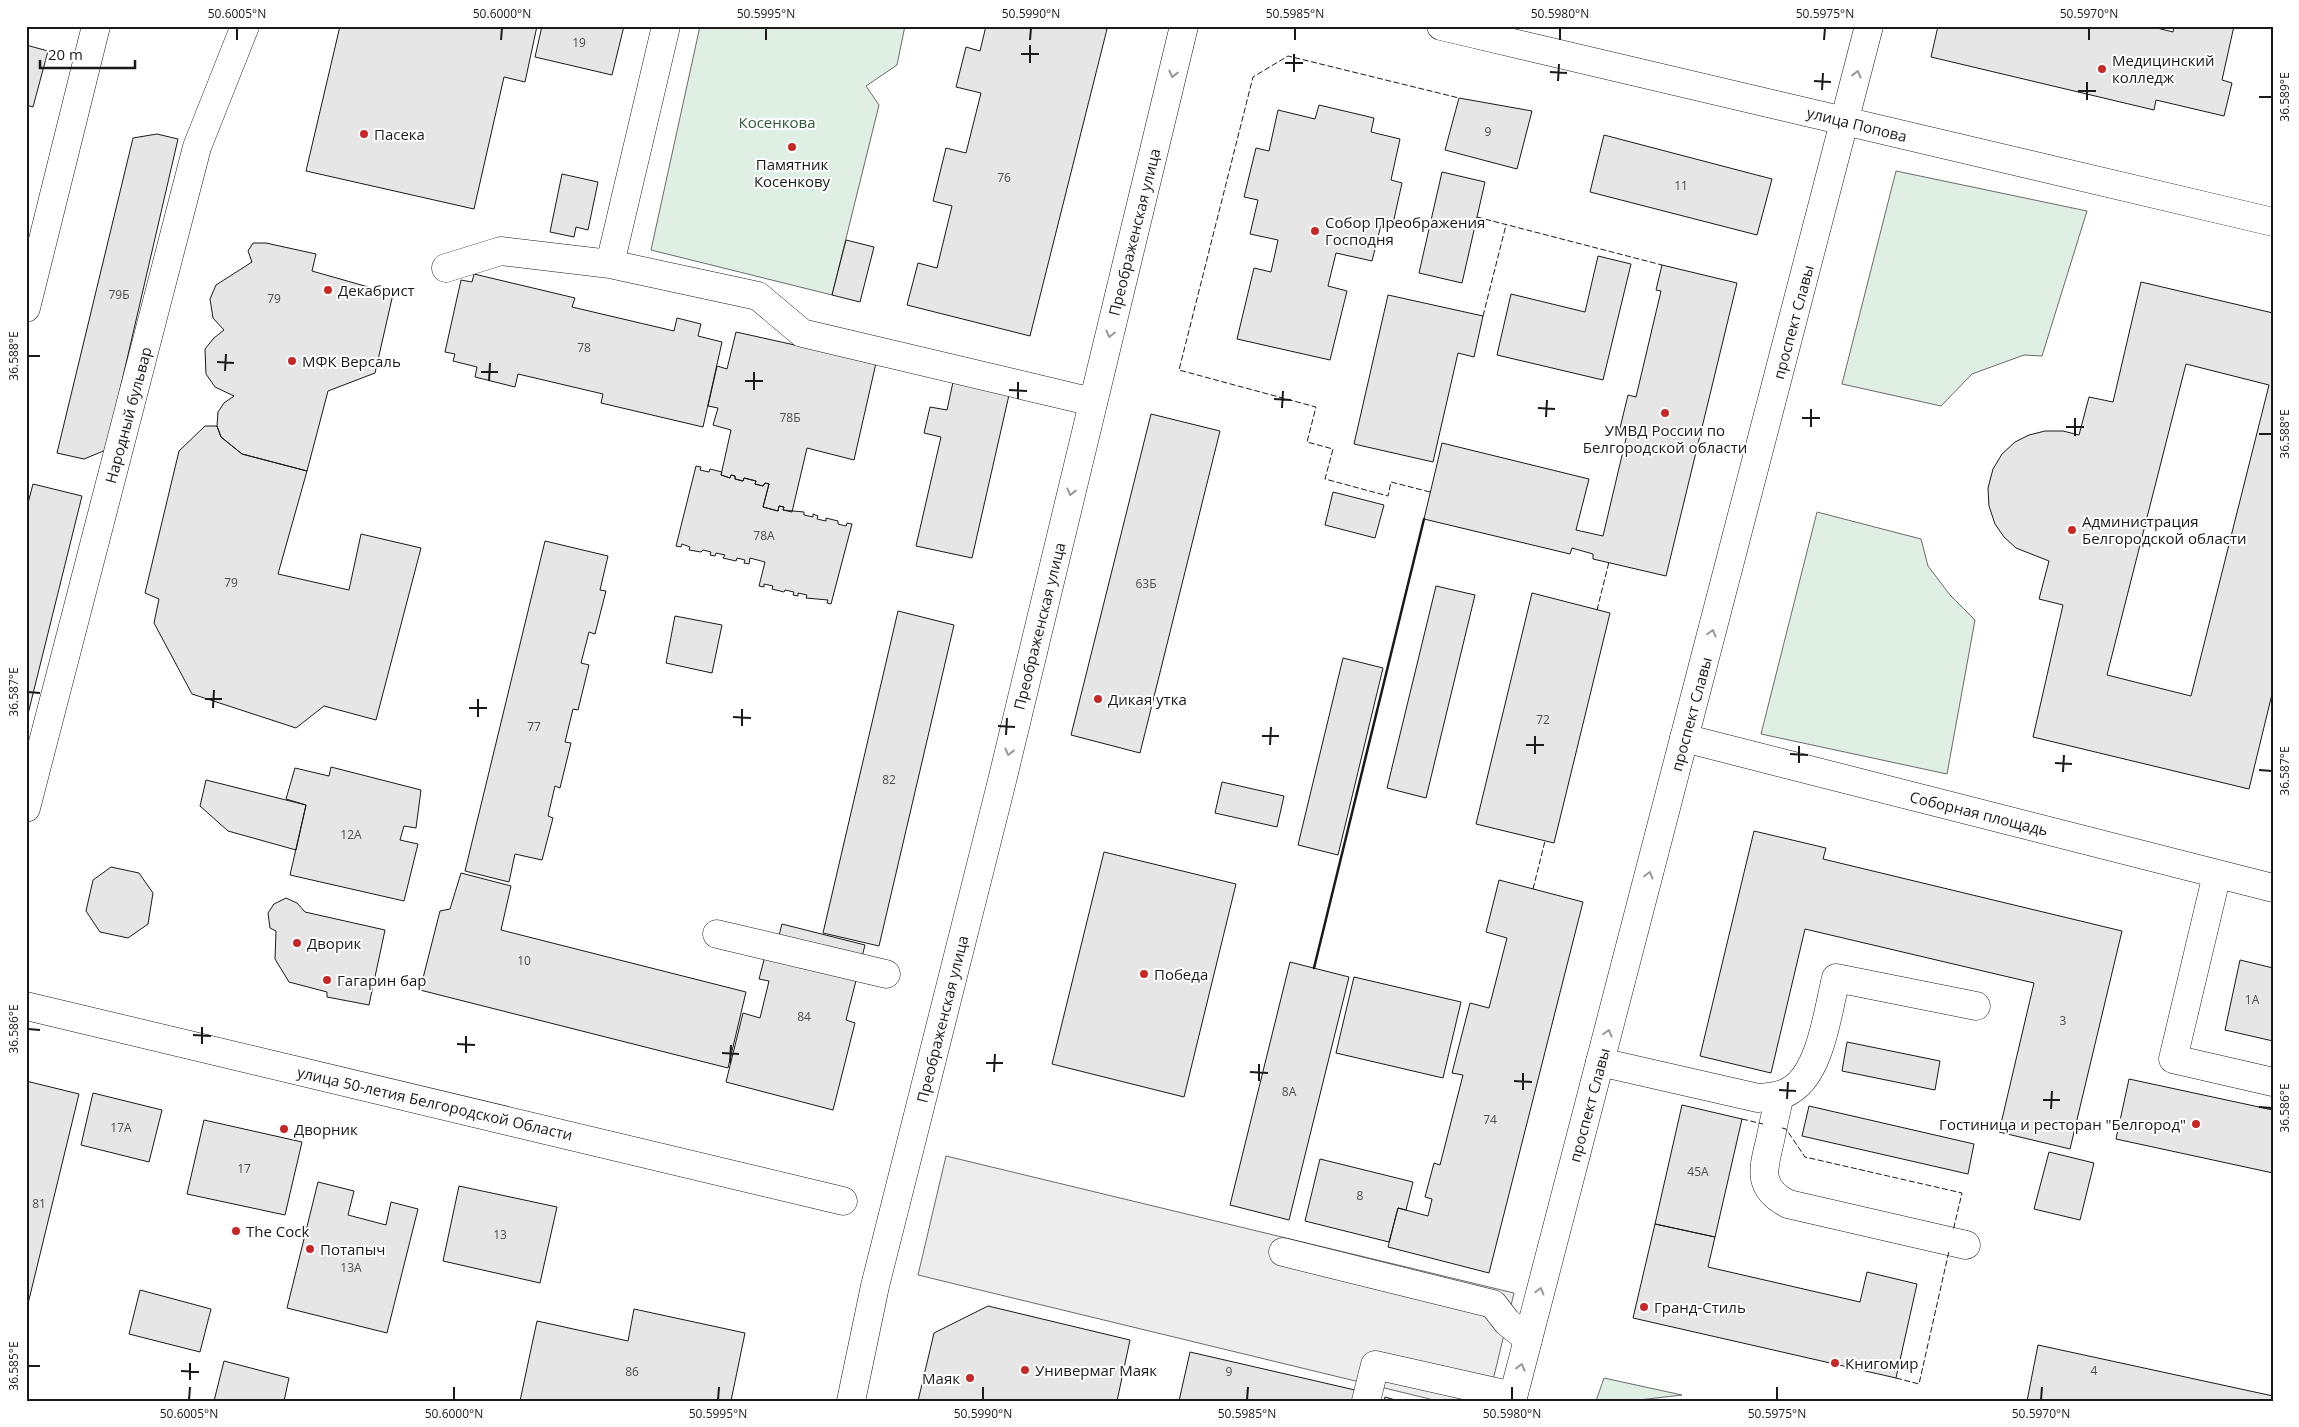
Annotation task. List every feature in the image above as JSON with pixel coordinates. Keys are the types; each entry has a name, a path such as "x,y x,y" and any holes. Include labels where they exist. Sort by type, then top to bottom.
{"main road":[{"path":"26,308 96,26"},
{"name":"Народный бульвар","path":"26,808 198,147 245,26"},
{"path":"610,264 666,26"},
{"name":"Преображенская улица","path":"851,1401 875,1286 1003,775 1184,26"},
{"name":"улица Попова","path":"1441,26 2273,222"},
{"name":"проспект Славы","path":"1513,1399 1869,26"},
{"path":"446,268 501,251 610,264 758,296 802,333 1093,402"},
{"name":"Соборная площадь","path":"1684,738 2273,888"},
{"path":"2217,874 2173,1059 2273,1082"},
{"path":"717,934 886,974"},
{"path":"1600,1062 1758,1098 1780,1096 1802,1082 1816,1058 1836,978 1976,1006"},
{"name":"улица 50-летия Белгородской Области","path":"26,1006 843,1201"},
{"path":"1780,1096 1764,1168 1766,1184 1777,1198 1788,1204 1966,1245"},
{"path":"1283,1252 1493,1304 1507,1322 1528,1339"},
{"path":"1366,1401 1375,1365 1513,1399"}],"green space":[{"name":"Косенкова","path":"700,26 905,26 897,65 866,86 879,105 832,295 651,250"},
{"path":"1896,171 2087,211 2042,356 2024,355 1972,374 1941,406 1842,384"},
{"path":"1817,512 1921,539 1928,566 1950,595 1975,620 1947,774 1761,734"},
{"path":"1604,1378 1682,1395 1630,1401 1596,1401"}],"shaded area":[{"path":"946,1156 1514,1293 1488,1401 1438,1401 918,1275"}],"building":[{"path":"340,26 537,26 525,82 504,77 474,209 306,171"},
{"path":"542,26 624,26 612,75 535,57"},
{"path":"986,26 1096,26 1107,29 1030,336 907,305 918,263 937,268 952,206 933,201 946,148 966,153 981,93 956,87 966,47 980,51"},
{"name":"Медицинский колледж","path":"1938,26 2149,26 2173,32 2174,26 2234,26 2222,80 2232,83 2224,116 2156,100 2154,110 1931,57"},
{"path":"26,45 48,51 33,107 26,105"},
{"path":"1459,98 1532,111 1517,169 1445,150"},
{"name":"Собор Преображения Господня","path":"1319,105 1374,118 1371,132 1400,139 1391,180 1402,183 1392,228 1381,225 1372,261 1336,253 1328,286 1347,291 1330,360 1237,339 1254,268 1271,272 1278,240 1250,234 1258,200 1244,197 1256,148 1269,151 1278,110 1315,119"},
{"path":"157,134 178,139 106,450 84,459 57,453 133,138"},
{"path":"1604,135 1772,179 1757,235 1590,192"},
{"path":"1442,172 1485,182 1462,283 1419,273"},
{"path":"562,174 598,182 588,230 576,227 574,237 550,232"},
{"path":"846,240 874,247 860,302 832,295"},
{"name":"МФК Версаль","path":"253,243 266,243 316,254 312,271 393,294 375,373 328,391 307,471 242,454 221,437 217,426 218,412 224,403 234,396 215,387 206,374 205,349 224,330 213,318 210,299 216,285 252,262 248,251"},
{"path":"1598,256 1631,264 1603,380 1497,355 1511,294 1585,312"},
{"name":"УМВД России по Белгородской области","path":"1662,265 1737,283 1666,576 1593,559 1593,554 1572,548 1570,554 1424,519 1442,443 1589,479 1576,530 1603,536 1628,430 1620,428 1628,395 1636,397 1661,291 1656,290"},
{"path":"474,274 575,298 572,307 674,331 677,318 701,324 698,336 722,342 703,427 601,403 603,394 518,374 515,387 475,377 477,367 453,361 455,354 445,352 461,280 472,282"},
{"name":"Администрация Белгородской области","path":"2141,282 2273,313 2273,690 2249,789 2033,737 2063,605 2039,599 2049,561 2016,548 2004,537 1995,524 1989,506 1988,488 1993,469 2002,454 2015,442 2029,435 2045,431 2063,431 2079,435 2089,397 2113,402","holes":["2186,364 2269,385 2191,696 2107,675"]},
{"path":"1388,295 1483,316 1474,357 1458,353 1433,462 1354,444"},
{"path":"736,332 876,363 854,460 807,448 792,512 783,510 784,507 779,506 778,511 763,507 769,484 765,483 763,486 755,484 756,481 744,478 743,481 735,479 735,476 731,475 730,478 721,475 731,430 713,425 718,408 708,406 717,366 727,369"},
{"path":"953,382 1009,395 972,558 916,546 941,437 924,433 930,407 947,410"},
{"path":"1151,414 1220,431 1140,753 1071,735"},
{"path":"205,426 217,426 221,437 242,454 307,471 278,574 349,590 361,534 421,548 376,720 324,706 296,728 192,694 154,623 159,599 145,593 179,451"},
{"path":"696,466 701,467 700,470 709,472 710,469 722,472 721,475 730,478 731,475 735,476 735,479 743,481 744,478 756,481 755,484 763,486 765,483 769,484 763,507 778,511 779,506 784,507 783,510 804,512 804,515 813,517 813,514 818,516 817,519 826,521 826,518 838,521 838,524 846,526 847,523 852,524 831,604 827,603 828,600 806,598 807,595 798,593 798,596 793,595 794,592 772,589 773,586 764,584 764,587 759,586 765,562 750,558 749,564 744,563 745,560 737,558 736,561 723,558 725,555 716,553 715,556 710,555 711,552 703,550 701,552 689,550 690,547 682,544 681,547 676,546"},
{"path":"33,484 82,496 27,718 26,511"},
{"path":"1333,492 1384,505 1375,538 1325,525"},
{"path":"545,541 608,556 600,590 606,591 595,634 589,632 581,663 589,665 578,710 573,709 565,742 571,743 560,788 555,786 548,816 553,818 542,860 515,854 509,882 465,871"},
{"path":"1436,586 1475,595 1426,798 1387,788"},
{"path":"1532,593 1610,613 1554,843 1476,824"},
{"path":"898,611 954,625 879,946 823,933"},
{"path":"675,616 722,625 712,673 666,663"},
{"path":"1343,658 1383,668 1338,855 1298,845"},
{"path":"331,767 421,790 416,828 404,826 400,840 418,844 404,901 290,875 306,805 286,799 295,768 329,776"},
{"path":"206,780 306,805 296,850 228,831 200,806"},
{"path":"1222,782 1284,796 1277,827 1215,813"},
{"path":"1754,831 1826,848 1823,859 2122,931 2070,1149 1999,1132 2034,983 1805,929 1771,1073 1700,1056"},
{"name":"Победа","path":"1104,852 1236,884 1184,1097 1052,1064"},
{"path":"111,867 139,873 153,893 148,924 128,938 100,932 86,911 93,880"},
{"path":"461,873 511,886 501,930 746,992 728,1068 420,990 440,911 450,909"},
{"path":"1499,880 1583,902 1489,1273 1388,1247 1398,1208 1428,1216 1432,1199 1425,1197 1434,1163 1440,1165 1463,1075 1452,1073 1470,1003 1489,1008 1507,938 1486,932"},
{"path":"286,898 297,903 305,912 385,930 369,1005 327,997 327,992 289,982 275,959 276,931 270,928 268,913 274,904"},
{"path":"782,924 865,945 846,1020 855,1023 833,1110 726,1082 743,1013 760,1018 769,981 759,979 765,956 773,958"},
{"path":"2240,960 2273,968 2273,1041 2225,1030"},
{"path":"1290,962 1349,977 1289,1220 1230,1205"},
{"path":"1354,977 1461,1002 1443,1078 1336,1053"},
{"path":"1847,1042 1940,1061 1935,1090 1842,1071"},
{"name":"Гостиница и ресторан \"Белгород\"","path":"2129,1079 2273,1110 2273,1173 2116,1139"},
{"path":"26,1081 79,1094 26,1312"},
{"path":"93,1093 162,1110 149,1162 81,1145"},
{"path":"1682,1105 1742,1119 1715,1237 1655,1224"},
{"path":"1809,1106 1974,1144 1968,1174 1802,1136"},
{"path":"204,1120 302,1142 285,1215 187,1194"},
{"path":"2049,1152 2094,1163 2080,1220 2034,1209"},
{"path":"1320,1159 1413,1182 1406,1210 1398,1208 1389,1242 1305,1221"},
{"path":"318,1182 354,1191 348,1215 386,1225 391,1202 418,1209 387,1333 287,1308"},
{"path":"459,1186 557,1207 540,1283 443,1261"},
{"path":"1655,1224 1715,1237 1708,1267 1860,1302 1867,1272 1917,1284 1896,1378 1633,1318"},
{"path":"140,1290 211,1309 200,1352 129,1334"},
{"name":"Универмаг Маяк","path":"988,1306 1130,1340 1117,1401 918,1401 934,1333"},
{"path":"634,1309 745,1333 731,1401 520,1401 537,1321 628,1341"},
{"path":"2038,1345 2273,1396 2273,1401 2027,1401"},
{"path":"1190,1352 1355,1390 1353,1401 1179,1401"},
{"path":"224,1361 289,1378 284,1401 214,1401"},
{"path":"1385,1397 1399,1401 1384,1401"}],"fence":[{"path":"1430,492 1391,482 1388,496 1325,479 1333,449 1307,442 1316,407 1179,370 1253,77 1288,56 1459,98"},
{"path":"1477,217 1662,265"},
{"path":"1483,316 1506,225"},
{"path":"1597,610 1609,562"},
{"path":"1533,889 1545,841"},
{"path":"1742,1119 1763,1124"},
{"path":"1782,1128 1786,1129 1805,1157 1962,1193 1953,1231"},
{"path":"1896,1378 1919,1384 1949,1251"}],"wall":[{"path":"1314,968 1424,519"}],"place":[{"name":"Медицинский колледж","path":"2102,69"},
{"name":"Пасека","path":"364,134"},
{"name":"Памятник Косенкову","path":"792,147"},
{"name":"Собор Преображения Господня","path":"1315,231"},
{"name":"Декабрист","path":"328,290"},
{"name":"МФК Версаль","path":"292,361"},
{"name":"УМВД России по Белгородской области","path":"1665,413"},
{"name":"Администрация Белгородской области","path":"2072,530"},
{"name":"Дикая утка","path":"1098,699"},
{"name":"Дворик","path":"297,943"},
{"name":"Победа","path":"1144,974"},
{"name":"Гагарин бар","path":"327,980"},
{"name":"Гостиница и ресторан \"Белгород\"","path":"2196,1124"},
{"name":"Дворник","path":"284,1129"},
{"name":"The Cock","path":"236,1231"},
{"name":"Потапыч","path":"310,1249"},
{"name":"Гранд-Стиль","path":"1644,1307"},
{"name":"Книгомир","path":"1835,1363"},
{"name":"Универмаг Маяк","path":"1025,1370"},
{"name":"Маяк","path":"970,1378"}]}
